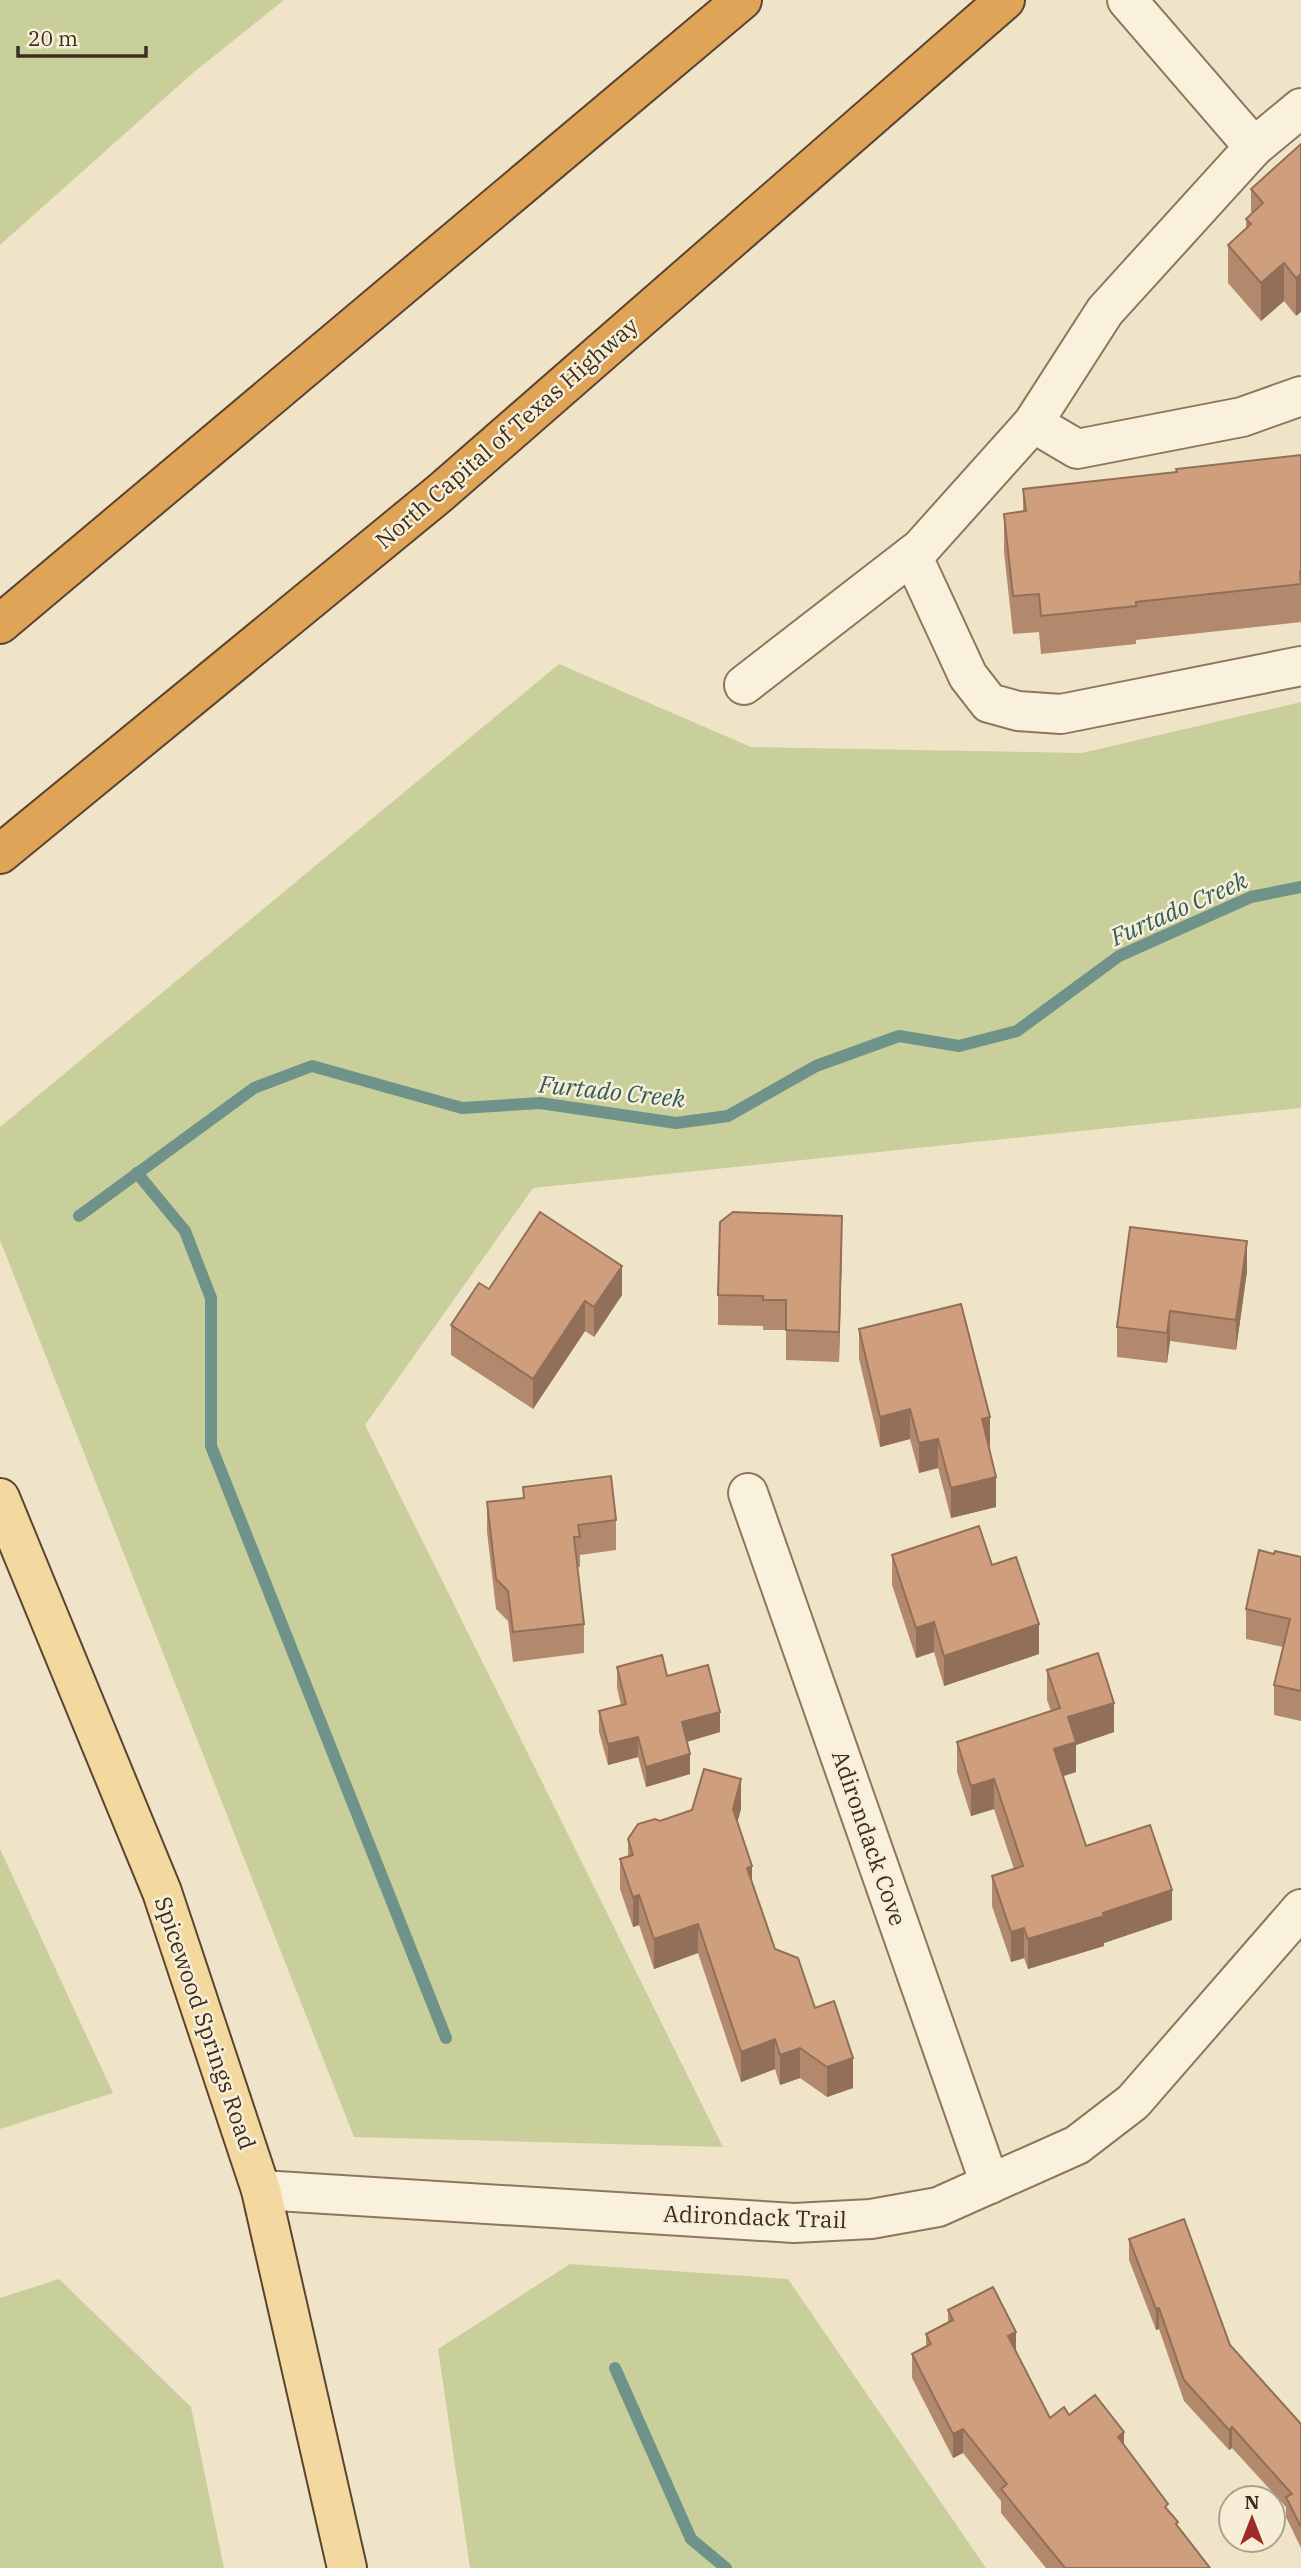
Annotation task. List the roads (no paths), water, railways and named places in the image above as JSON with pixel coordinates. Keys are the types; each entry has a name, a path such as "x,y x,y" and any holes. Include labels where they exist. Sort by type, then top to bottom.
{"highway":[{"path":"0,624 742,0"},
{"name":"North Capital of Texas Highway","path":"0,854 440,494 1005,0"}],"main road":[{"name":"Spicewood Springs Road","path":"0,1498 162,1892 261,2190 347,2568"}],"street":[{"path":"1127,0 1254,147"},
{"path":"744,685 921,548 1033,423 1105,311 1254,147 1301,108"},
{"path":"1033,423 1077,449 1242,417 1301,396"},
{"path":"912,555 968,676 989,703 1018,711 1061,714 1301,666"},
{"name":"Adirondack Cove","path":"748,1493 990,2184"},
{"name":"Adirondack Trail","path":"261,2190 794,2223 871,2219 938,2207 1077,2145 1133,2102 1301,1909"}],"waterway":[{"name":"Furtado Creek","path":"79,1216 254,1088 312,1066 462,1108 540,1103 676,1123 728,1116 816,1066 899,1036 959,1046 1017,1031 1119,956 1251,897 1301,887"},
{"path":"137,1173 185,1231 211,1298 211,1446 446,2038"},
{"path":"615,2368 691,2539 726,2568"}]}
